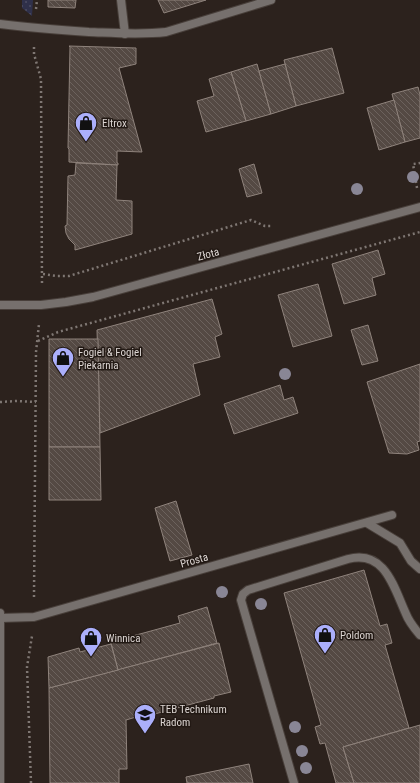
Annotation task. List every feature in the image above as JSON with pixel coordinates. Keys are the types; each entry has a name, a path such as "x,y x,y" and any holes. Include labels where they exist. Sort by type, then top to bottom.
{"street":[{"path":"121,0 125,34"},
{"path":"0,24 34,28 125,34 150,34 166,32 271,0"},
{"name":"Złota","path":"0,305 41,305 93,297 420,207"},
{"name":"Prosta","path":"0,618 34,617 392,515"},
{"path":"367,523 400,543 411,561 420,569"},
{"path":"294,783 241,600 243,594 248,590 348,558 358,556 370,558 378,563 389,576 407,617 420,635"},
{"path":"0,613 0,783"}],"path":[{"path":"31,783 27,667 34,617 36,352 43,274 41,79 34,54 34,28 37,0"},
{"path":"410,191 418,189 413,164 420,163"},
{"path":"43,274 70,276 251,220 264,226 272,226"},
{"path":"38,342 58,332 420,232"},
{"path":"0,402 36,402"}],"shaded area":[{"path":"22,0 33,0 32,16 22,8"}],"building":[{"path":"48,0 76,0 75,8 48,7"},
{"path":"158,0 206,0 164,13"},
{"path":"69,46 136,48 136,64 119,68 142,152 117,151 118,165 69,162"},
{"path":"332,48 344,93 296,106 284,60"},
{"path":"257,64 271,114 246,121 231,72"},
{"path":"285,64 296,106 271,114 259,71"},
{"path":"231,72 246,121 206,132 197,101 214,96 209,79"},
{"path":"418,87 420,95 420,138 405,142 392,94"},
{"path":"394,100 405,142 379,150 367,108"},
{"path":"76,163 117,165 116,200 132,201 132,234 75,250 75,245 69,239 65,226 67,225 68,176 75,175"},
{"path":"254,164 262,193 247,197 239,169"},
{"path":"378,250 385,274 372,278 376,295 344,304 332,264"},
{"path":"318,284 332,336 293,347 278,295"},
{"path":"212,299 222,334 215,337 220,357 193,364 200,395 100,433 97,330"},
{"path":"368,325 378,361 362,365 351,330"},
{"path":"49,339 98,339 100,447 49,447"},
{"path":"420,364 420,441 417,442 419,450 407,454 389,453 367,382"},
{"path":"280,385 284,400 293,397 298,413 234,434 224,404"},
{"path":"49,447 100,447 101,500 49,500"},
{"path":"176,501 192,555 170,561 155,508"},
{"path":"364,570 380,626 387,624 392,643 385,645 409,728 343,747 354,783 336,783 325,743 320,744 315,727 321,725 284,593"},
{"path":"207,607 217,643 118,670 111,643 180,623 178,616"},
{"name":"TEB Technikum Radom","path":"219,643 231,692 136,719 136,717 126,720 127,769 119,769 119,783 50,783 49,688"},
{"path":"111,644 118,670 49,688 48,657 79,648 80,652"},
{"path":"420,725 420,783 354,783 343,747"},
{"path":"249,764 253,783 187,783 186,777"}],"place":[{"name":"Eltrox","path":"86,142"},
{"name":"Fogiel & Fogiel Piekarnia","path":"63,378"},
{"name":"Poldom","path":"325,654"},
{"name":"Winnica","path":"91,658"},
{"name":"TEB Technikum Radom","path":"145,734"}]}
